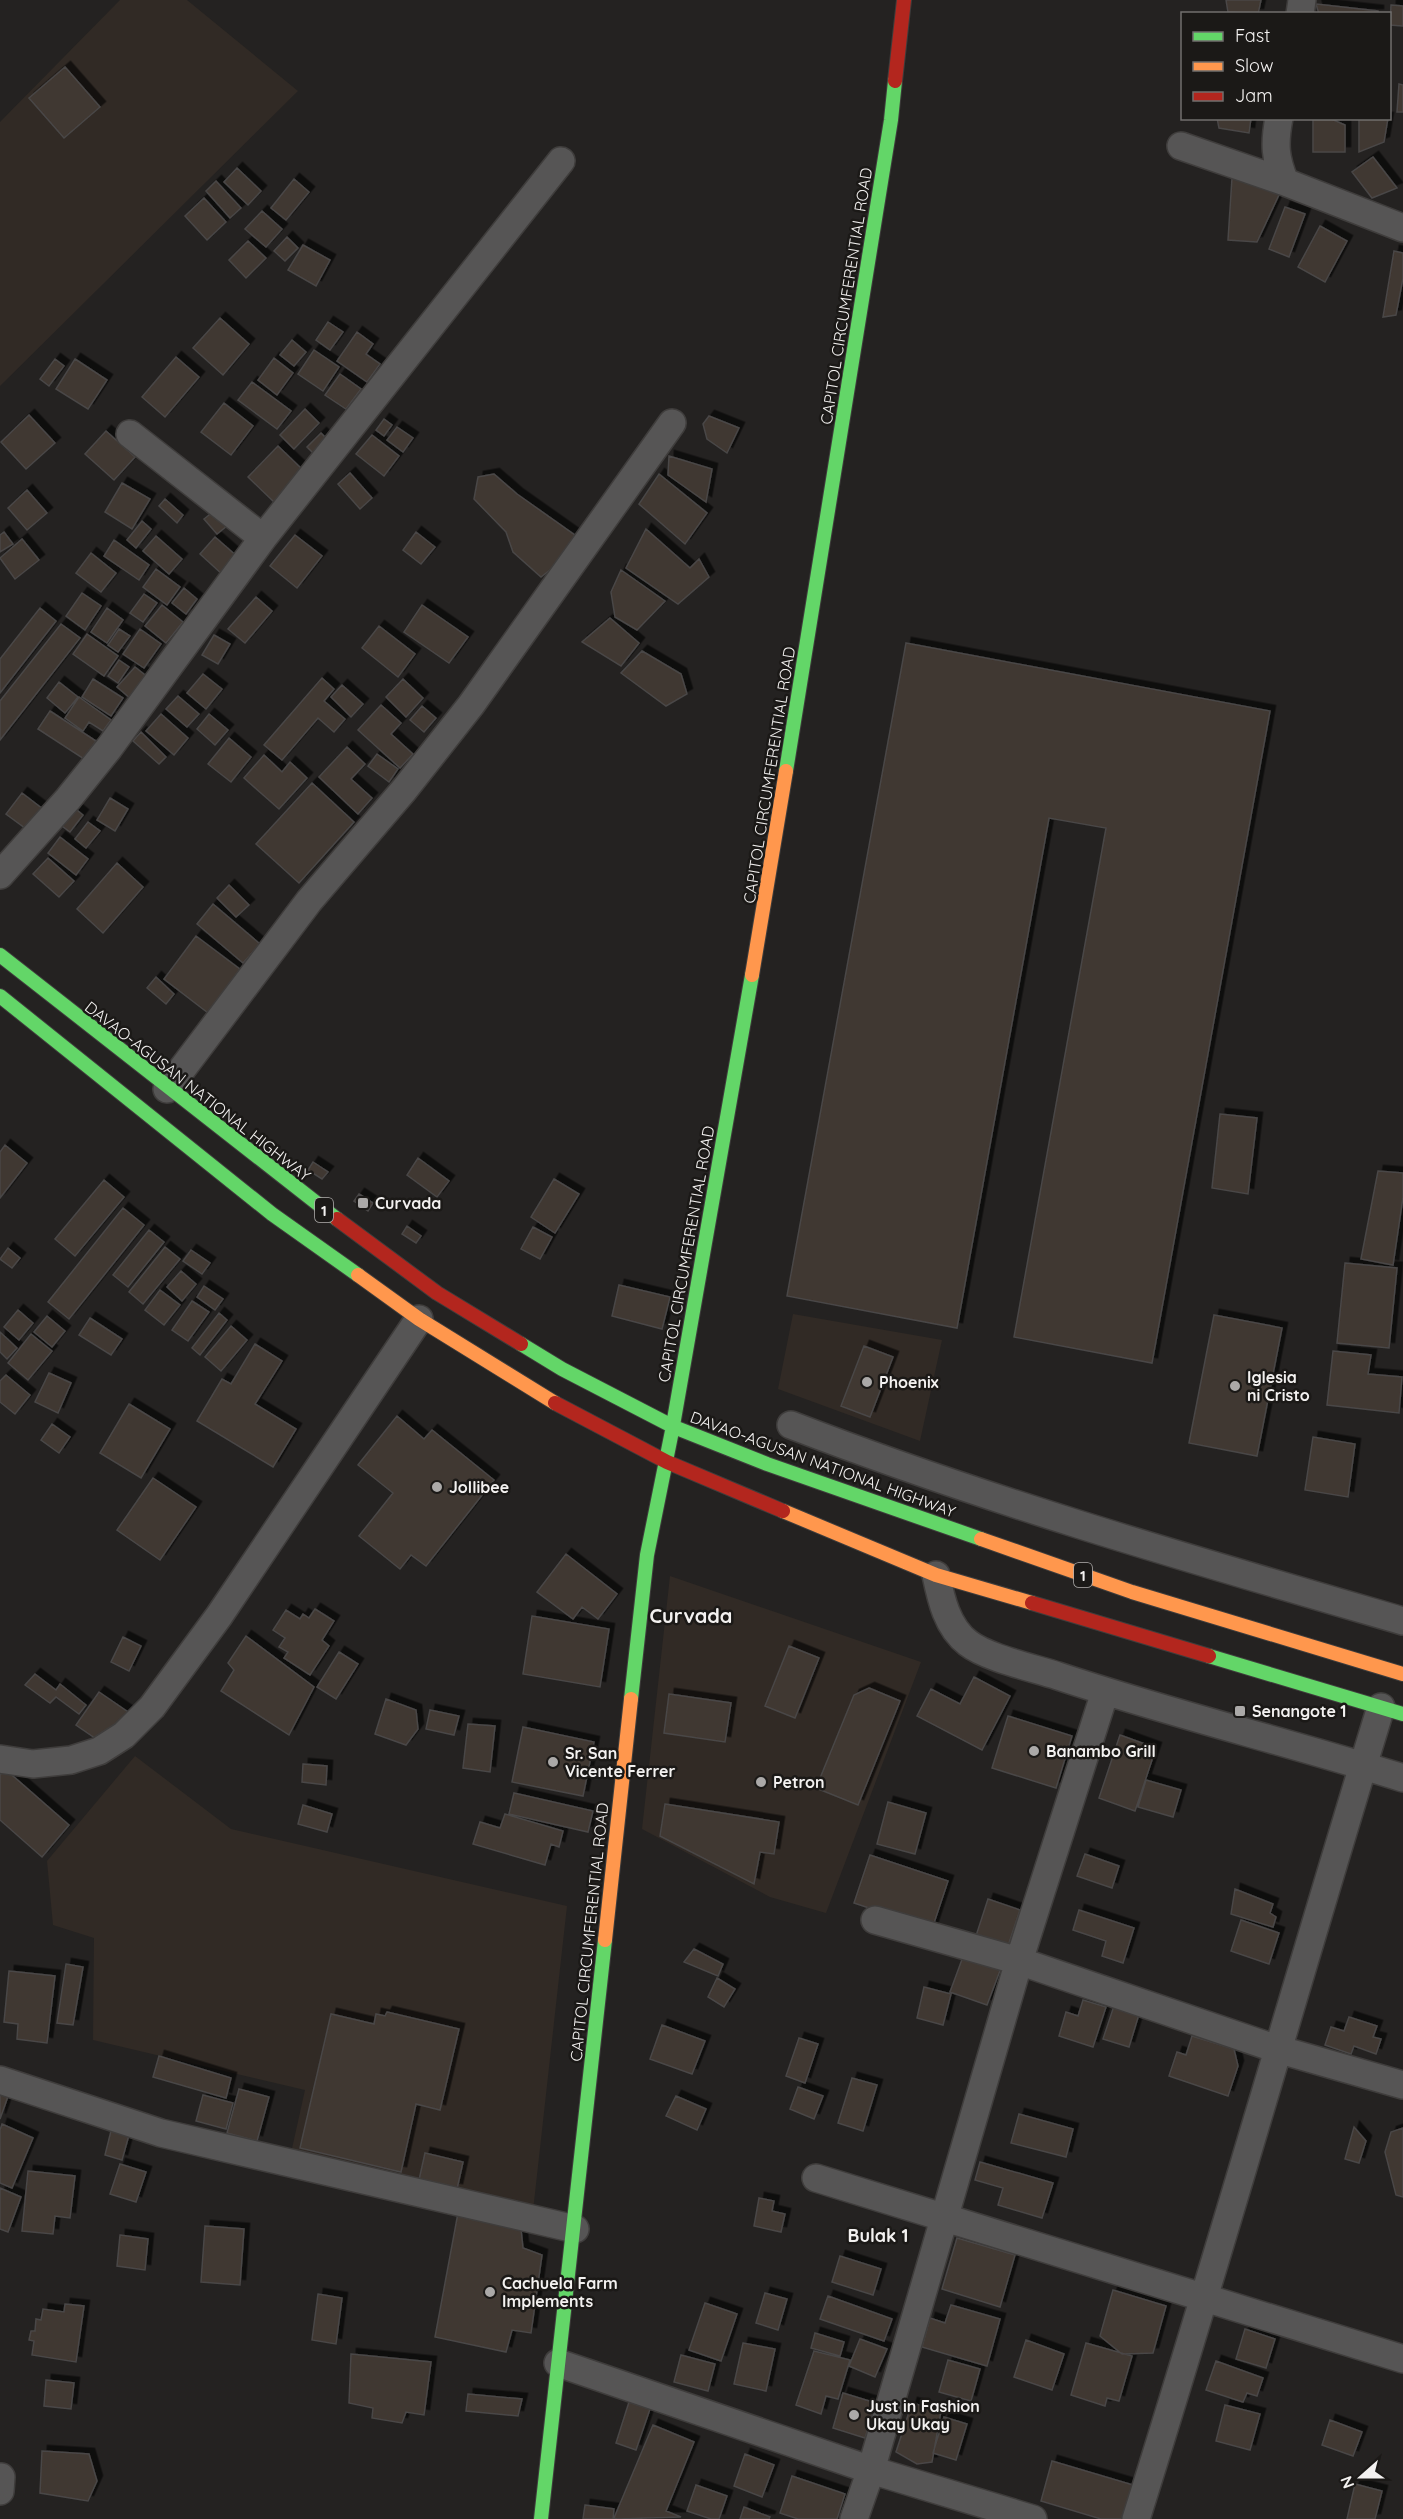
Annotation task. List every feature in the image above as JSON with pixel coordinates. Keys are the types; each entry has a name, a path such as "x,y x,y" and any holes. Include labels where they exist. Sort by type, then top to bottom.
{"main road":[{"name":"CAPITOL CIRCUMFERENTIAL ROAD","path":"542,2519 647,1555 674,1427 683,1361 754,975 891,120 904,0"},
{"name":"DAVAO-AGUSAN NATIONAL HIGHWAY","path":"0,955 294,1188 437,1293 562,1369 674,1427 767,1464 1132,1592 1403,1674"},
{"name":"1","path":"0,996 272,1215 419,1319 546,1398 667,1462 936,1575 1392,1710"}],"street":[{"path":"1279,120 1275,140 1277,163 1285,182"},
{"path":"1181,146 1285,182 1403,228"},
{"path":"0,875 68,799 109,748 262,538 561,161"},
{"path":"167,1089 309,901 404,790 471,705 672,423"},
{"path":"130,434 262,538"},
{"path":"0,1759 33,1764 71,1760 99,1750 124,1735 152,1707 219,1616 419,1319"},
{"path":"791,1425 874,1456 1146,1547 1403,1621"},
{"path":"936,1575 942,1602 953,1627 969,1644 991,1654 1105,1692 1403,1778"},
{"path":"854,2519 871,2470 1019,1961 1105,1692"},
{"path":"1136,2519 1205,2298 1363,1765 1392,1710"},
{"path":"875,1920 1019,1961 1277,2049 1403,2085"},
{"path":"0,2080 161,2133 575,2229"},
{"path":"816,2178 1403,2359"},
{"path":"558,2363 871,2470 1033,2519"},
{"path":"0,2491 1,2477"}],"shaded area":[{"path":"120,0 187,0 298,91 0,386 0,122"},
{"path":"793,1314 942,1340 920,1441 778,1389"},
{"name":"Petron","path":"670,1576 921,1662 826,1913 770,1897 642,1829"},
{"path":"135,1756 231,1829 567,1906 533,2211 291,2153 305,2090 93,2040 94,1938 53,1925 47,1861"}],"building":[{"path":"1226,0 1261,0 1258,12 1228,12"},
{"path":"1316,4 1378,11 1378,12 1318,12"},
{"path":"1391,5 1403,6 1403,26 1391,25"},
{"path":"65,67 100,107 64,138 29,98"},
{"path":"1399,84 1403,85 1403,112 1397,112"},
{"path":"1217,120 1251,120 1249,133 1219,128"},
{"path":"1313,120 1334,120 1345,125 1345,152 1313,152"},
{"path":"1359,120 1388,120 1384,142 1359,152"},
{"path":"1373,157 1397,188 1372,198 1352,172"},
{"path":"237,168 261,191 248,205 224,182"},
{"path":"1232,178 1285,182 1257,242 1228,240"},
{"path":"294,179 309,192 286,220 271,208"},
{"path":"216,181 241,208 230,218 206,191"},
{"path":"204,198 226,222 207,240 185,216"},
{"path":"1285,207 1305,214 1289,257 1269,249"},
{"path":"262,211 282,229 266,247 245,229"},
{"path":"1320,226 1347,241 1325,282 1298,267"},
{"path":"287,237 298,248 285,261 274,251"},
{"path":"248,241 266,258 246,278 229,260"},
{"path":"303,245 330,260 316,286 288,270"},
{"path":"1394,251 1403,253 1403,278 1396,315 1383,317"},
{"path":"220,318 249,344 223,375 193,348"},
{"path":"328,322 343,332 330,350 316,340"},
{"path":"357,332 373,344 366,354 380,364 367,382 337,361"},
{"path":"292,340 306,352 294,366 280,355"},
{"path":"314,350 339,367 323,391 298,374"},
{"path":"176,357 199,377 165,417 142,397"},
{"path":"274,358 293,373 277,395 258,380"},
{"path":"55,359 64,366 49,386 40,379"},
{"path":"75,359 107,380 88,409 56,389"},
{"path":"340,374 361,389 346,409 325,395"},
{"path":"252,382 291,411 277,429 238,400"},
{"path":"224,403 253,426 231,455 201,432"},
{"path":"305,409 319,423 294,449 280,435"},
{"path":"29,415 55,443 26,469 1,442"},
{"path":"709,416 739,428 727,453 707,439 703,424"},
{"path":"384,419 392,425 384,436 376,430"},
{"path":"397,427 413,438 403,452 387,440"},
{"path":"106,431 135,457 114,480 85,454"},
{"path":"321,433 327,439 313,453 307,447"},
{"path":"372,435 399,456 384,476 356,454"},
{"path":"278,446 305,472 275,503 248,477"},
{"path":"669,456 712,469 706,502 668,475"},
{"path":"350,473 372,498 360,509 338,484"},
{"path":"494,474 517,494 579,538 560,562 541,577 513,552 506,532 474,499 478,477"},
{"path":"659,474 707,513 685,544 639,504"},
{"path":"122,483 150,499 132,529 105,512"},
{"path":"27,490 47,513 27,530 8,508"},
{"path":"165,499 183,515 177,523 159,506"},
{"path":"214,511 227,526 217,534 204,519"},
{"path":"142,521 151,529 136,548 127,540"},
{"path":"646,529 690,568 699,559 709,577 678,604 626,568"},
{"path":"4,532 13,544 0,552 0,535"},
{"path":"416,532 435,547 421,564 403,550"},
{"path":"295,535 322,556 297,588 270,566"},
{"path":"156,536 182,559 169,574 143,551"},
{"path":"215,537 239,558 223,575 200,554"},
{"path":"22,539 39,560 15,579 0,558"},
{"path":"114,540 149,565 139,580 104,556"},
{"path":"91,553 116,573 101,592 76,573"},
{"path":"156,569 180,587 167,605 143,587"},
{"path":"621,570 665,601 637,630 615,617 611,592"},
{"path":"184,588 197,599 186,614 172,603"},
{"path":"82,593 101,606 85,630 66,616"},
{"path":"144,594 157,603 143,622 130,613"},
{"path":"256,597 272,611 245,643 228,629"},
{"path":"162,605 183,622 166,643 145,626"},
{"path":"422,605 468,637 449,663 404,632"},
{"path":"40,608 56,621 0,693 0,659"},
{"path":"107,608 123,620 107,643 91,632"},
{"path":"610,618 639,643 621,666 582,642"},
{"path":"61,624 80,638 0,740 0,701"},
{"path":"379,626 415,654 398,677 362,648"},
{"path":"119,629 130,636 118,652 108,645"},
{"path":"140,629 161,644 144,668 123,654"},
{"path":"87,634 118,656 104,676 73,654"},
{"path":"214,635 230,644 218,664 202,655"},
{"path":"906,643 1270,711 1152,1363 1014,1337 1106,828 1049,818 957,1328 787,1296"},
{"path":"642,651 681,674 687,694 666,706 621,673"},
{"path":"119,660 129,667 118,683 108,676"},
{"path":"135,667 149,678 131,699 117,687"},
{"path":"203,674 222,689 206,709 187,693"},
{"path":"322,678 334,689 324,701 345,719 334,732 318,718 282,760 264,745"},
{"path":"93,679 123,698 111,716 82,697"},
{"path":"403,679 423,698 406,717 386,697"},
{"path":"59,682 78,697 65,713 47,698"},
{"path":"342,685 363,704 351,717 331,697"},
{"path":"178,696 199,714 187,727 166,709"},
{"path":"79,697 111,720 103,731 89,722 83,731 65,718"},
{"path":"381,705 401,723 391,734 413,754 400,768 358,730"},
{"path":"422,706 436,718 424,732 410,720"},
{"path":"50,711 96,741 84,759 38,729"},
{"path":"161,714 188,738 174,755 146,731"},
{"path":"209,714 228,730 215,745 197,729"},
{"path":"141,732 166,757 159,764 133,741"},
{"path":"229,738 251,757 231,782 208,764"},
{"path":"347,747 365,764 351,779 372,798 358,814 319,777"},
{"path":"377,754 398,769 389,782 368,766"},
{"path":"264,755 282,772 290,762 307,778 279,809 244,778"},
{"path":"312,783 354,822 299,883 256,844"},
{"path":"22,793 48,813 33,834 6,814"},
{"path":"110,798 128,809 115,831 97,820"},
{"path":"72,806 83,815 70,832 58,823"},
{"path":"88,822 100,831 86,848 75,839"},
{"path":"60,837 88,859 76,875 48,853"},
{"path":"48,858 74,881 59,897 33,874"},
{"path":"117,863 143,887 103,933 77,909"},
{"path":"229,885 249,905 236,917 217,898"},
{"path":"213,904 260,944 243,963 197,924"},
{"path":"196,936 245,973 212,1016 164,979"},
{"path":"156,977 174,994 166,1004 147,988"},
{"path":"1220,1114 1257,1118 1248,1194 1212,1188"},
{"path":"5,1145 27,1163 0,1198 0,1152"},
{"path":"418,1158 449,1181 437,1197 407,1175"},
{"path":"313,1162 328,1172 322,1179 308,1170"},
{"path":"1378,1171 1403,1173 1403,1197 1393,1265 1361,1259"},
{"path":"554,1179 579,1194 555,1233 531,1217"},
{"path":"104,1180 124,1197 75,1256 55,1239"},
{"path":"359,1194 373,1203 368,1211 354,1201"},
{"path":"123,1208 144,1225 69,1319 48,1302"},
{"path":"407,1226 421,1236 416,1243 402,1234"},
{"path":"533,1227 552,1237 540,1259 521,1249"},
{"path":"149,1230 164,1242 128,1287 113,1275"},
{"path":"165,1247 180,1259 143,1304 129,1292"},
{"path":"8,1248 20,1258 12,1268 0,1259"},
{"path":"191,1250 210,1263 202,1274 183,1261"},
{"path":"1345,1263 1397,1268 1389,1348 1337,1343"},
{"path":"181,1271 196,1284 182,1301 167,1287"},
{"path":"619,1285 670,1297 662,1329 612,1316"},
{"path":"204,1286 223,1299 215,1310 197,1297"},
{"path":"160,1290 180,1305 164,1325 145,1310"},
{"path":"192,1301 209,1312 188,1341 172,1330"},
{"path":"18,1310 33,1323 19,1340 4,1327"},
{"path":"219,1313 227,1320 200,1355 192,1348"},
{"name":"Iglesia ni Cristo","path":"1214,1315 1282,1328 1257,1456 1189,1443"},
{"path":"47,1316 65,1331 52,1347 34,1332"},
{"path":"90,1318 122,1339 111,1355 79,1335"},
{"path":"231,1326 247,1340 221,1371 205,1357"},
{"path":"0,1332 17,1348 7,1359 0,1352"},
{"path":"31,1334 52,1351 28,1380 8,1363"},
{"path":"255,1344 282,1361 255,1404 296,1429 273,1467 197,1421 222,1379 231,1384"},
{"name":"Phoenix","path":"864,1346 893,1357 870,1417 841,1406"},
{"path":"1333,1351 1371,1355 1368,1374 1402,1377 1399,1413 1327,1405"},
{"path":"49,1373 71,1383 58,1413 35,1402"},
{"path":"6,1375 30,1395 15,1414 0,1402 0,1381"},
{"path":"129,1404 170,1429 141,1478 100,1453"},
{"name":"Jollibee","path":"397,1416 424,1439 432,1430 494,1480 426,1566 411,1555 400,1569 359,1536 393,1493 358,1465"},
{"path":"52,1424 70,1437 59,1453 41,1440"},
{"path":"1313,1437 1355,1444 1348,1497 1305,1490"},
{"path":"153,1478 196,1507 160,1560 117,1530"},
{"path":"566,1554 617,1594 598,1619 582,1607 573,1619 537,1592"},
{"path":"315,1609 334,1621 322,1640 329,1646 310,1675 284,1658 288,1652 279,1647 285,1638 273,1630 286,1610 300,1619 303,1614 309,1618"},
{"path":"532,1616 609,1629 600,1687 523,1674"},
{"path":"246,1636 314,1687 289,1735 221,1691 234,1670 228,1663"},
{"path":"123,1637 141,1646 129,1671 111,1662"},
{"path":"789,1646 819,1658 795,1718 765,1706"},
{"path":"339,1652 358,1664 336,1699 317,1687"},
{"path":"35,1674 56,1690 60,1684 86,1705 79,1714 56,1697 50,1703 25,1685"},
{"path":"974,1677 1010,1696 982,1750 917,1716 931,1689 960,1704"},
{"path":"869,1688 900,1701 858,1805 816,1788 854,1695"},
{"path":"99,1692 128,1712 105,1745 76,1725"},
{"path":"669,1694 731,1703 725,1742 664,1733"},
{"path":"386,1699 416,1710 418,1729 406,1745 375,1734"},
{"path":"430,1710 459,1716 454,1735 426,1729"},
{"path":"1008,1716 1072,1736 1056,1788 992,1768"},
{"path":"468,1724 495,1726 490,1772 463,1768"},
{"name":"Sr. San Vicente Ferrer","path":"523,1727 594,1742 583,1796 512,1782"},
{"path":"1120,1735 1156,1748 1135,1811 1099,1798"},
{"path":"303,1764 327,1766 326,1785 302,1782"},
{"path":"5,1769 69,1825 42,1857 0,1820 0,1775"},
{"path":"1146,1780 1181,1790 1173,1817 1138,1807"},
{"path":"514,1793 593,1811 588,1832 509,1814"},
{"path":"888,1802 926,1813 915,1854 877,1844"},
{"path":"665,1804 779,1822 774,1854 760,1852 754,1884 660,1836"},
{"path":"303,1805 332,1814 327,1832 298,1824"},
{"path":"505,1814 563,1831 559,1847 551,1844 545,1865 473,1844 480,1822 500,1828"},
{"path":"1085,1854 1119,1866 1112,1888 1077,1876"},
{"path":"870,1855 948,1881 932,1929 854,1903"},
{"path":"1235,1889 1273,1904 1270,1913 1276,1917 1273,1927 1231,1914"},
{"path":"988,1899 1020,1910 1006,1952 974,1942"},
{"path":"1079,1910 1134,1928 1123,1963 1102,1956 1106,1941 1073,1930"},
{"path":"1241,1920 1279,1933 1269,1964 1231,1951"},
{"path":"694,1949 723,1964 718,1976 684,1962"},
{"path":"964,1954 1001,1968 987,2005 950,1992"},
{"path":"66,1964 83,1967 73,2025 57,2023"},
{"path":"9,1971 55,1976 47,2043 17,2039 18,2024 4,2022"},
{"path":"717,1978 735,1989 724,2007 708,1997"},
{"path":"924,1987 951,1994 943,2025 917,2018"},
{"path":"1083,2000 1106,2007 1093,2047 1059,2036 1066,2012 1078,2016"},
{"path":"1115,2003 1140,2011 1129,2047 1103,2039"},
{"path":"387,2012 459,2029 440,2110 416,2104 401,2172 300,2148 331,2014 374,2024 376,2014 385,2016"},
{"path":"1349,2017 1377,2026 1373,2037 1381,2039 1376,2054 1354,2046 1351,2054 1325,2045 1331,2027 1344,2031"},
{"path":"662,2025 705,2041 692,2074 650,2059"},
{"path":"1192,2036 1234,2049 1238,2066 1228,2096 1169,2076 1177,2052 1186,2055"},
{"path":"799,2038 818,2044 805,2083 786,2076"},
{"path":"159,2056 231,2078 226,2098 153,2077"},
{"path":"852,2078 877,2085 863,2131 838,2123"},
{"path":"0,2084 11,2088 0,2119"},
{"path":"798,2087 823,2096 814,2119 790,2109"},
{"path":"239,2089 269,2097 257,2141 227,2133"},
{"path":"203,2095 233,2103 226,2129 196,2121"},
{"path":"676,2096 706,2109 697,2130 666,2116"},
{"path":"1019,2114 1073,2129 1066,2157 1011,2143"},
{"path":"2,2124 33,2138 12,2188 0,2183"},
{"path":"1354,2127 1366,2141 1359,2163 1345,2159"},
{"path":"1403,2128 1403,2197 1396,2195 1385,2152 1391,2132"},
{"path":"111,2131 129,2135 122,2160 105,2155"},
{"path":"425,2153 463,2162 457,2189 419,2180"},
{"path":"980,2162 1053,2183 1042,2218 998,2205 1003,2188 975,2180"},
{"path":"120,2164 146,2172 136,2202 110,2194"},
{"path":"28,2171 75,2176 70,2218 55,2216 53,2234 22,2231"},
{"path":"0,2188 21,2197 8,2232 0,2229"},
{"path":"759,2198 774,2201 772,2211 785,2214 781,2232 754,2226"},
{"name":"Cachuela Farm Implements","path":"458,2213 521,2229 523,2248 542,2255 531,2333 512,2330 506,2352 435,2337"},
{"path":"205,2226 244,2229 240,2285 201,2282"},
{"path":"120,2235 148,2239 145,2270 117,2266"},
{"path":"957,2238 1015,2255 1000,2307 942,2289"},
{"path":"840,2256 881,2269 873,2295 832,2282"},
{"path":"1113,2290 1166,2306 1153,2353 1122,2354 1100,2336"},
{"path":"765,2293 787,2299 778,2330 756,2323"},
{"path":"318,2294 342,2298 336,2344 312,2340"},
{"path":"828,2296 892,2319 884,2341 820,2319"},
{"path":"705,2303 737,2314 721,2361 689,2350"},
{"path":"65,2304 84,2306 76,2362 32,2355 34,2341 29,2340 31,2331 35,2331 36,2319 41,2320 43,2309 64,2312"},
{"path":"951,2305 1000,2319 987,2366 922,2347 930,2318 945,2323"},
{"path":"1245,2329 1275,2339 1266,2368 1236,2359"},
{"path":"815,2333 844,2342 840,2356 811,2348"},
{"path":"860,2339 887,2349 875,2377 849,2366"},
{"path":"1026,2340 1064,2354 1052,2390 1014,2377"},
{"path":"743,2343 775,2349 766,2391 734,2384"},
{"path":"1086,2343 1132,2356 1119,2401 1107,2398 1105,2406 1071,2395"},
{"path":"814,2351 850,2360 838,2399 826,2396 821,2414 796,2405"},
{"path":"351,2354 431,2362 424,2415 406,2412 402,2423 372,2418 373,2408 349,2403"},
{"path":"681,2355 715,2364 708,2391 674,2382"},
{"path":"948,2360 980,2369 971,2401 939,2392"},
{"path":"1216,2361 1263,2378 1257,2396 1247,2393 1243,2402 1206,2390"},
{"path":"46,2380 74,2383 71,2409 44,2406"},
{"path":"843,2393 876,2403 865,2438 833,2428"},
{"path":"468,2394 522,2399 518,2416 466,2411"},
{"path":"629,2402 650,2409 636,2450 616,2443"},
{"path":"912,2403 941,2411 932,2462 917,2464 896,2452"},
{"path":"1225,2405 1260,2414 1250,2450 1216,2441"},
{"path":"944,2417 967,2424 956,2460 933,2453"},
{"path":"1330,2420 1362,2432 1353,2456 1322,2445"},
{"path":"653,2425 694,2442 666,2511 681,2517 614,2518"},
{"path":"42,2451 89,2454 97,2481 88,2501 40,2493"},
{"path":"745,2454 774,2465 762,2497 734,2486"},
{"path":"1052,2461 1133,2485 1123,2519 1101,2519 1041,2501"},
{"path":"792,2476 845,2494 837,2519 798,2519 780,2513"},
{"path":"1355,2484 1382,2491 1375,2519 1347,2519"},
{"path":"696,2485 727,2496 719,2519 711,2519 687,2511"},
{"path":"585,2505 614,2509 613,2519 583,2519"},
{"path":"744,2507 770,2517 769,2519 740,2519"}],"traffic: fast":[{"path":"786,771 891,120 895,81"},
{"path":"0,955 337,1219"},
{"path":"631,1699 647,1555 672,1431 752,975"},
{"path":"0,996 272,1214 358,1275"},
{"path":"521,1344 562,1369 674,1427 767,1464 981,1539"},
{"path":"1209,1656 1403,1714"},
{"path":"541,2519 605,1940"}],"traffic: slow":[{"path":"752,975 786,771"},
{"path":"358,1275 419,1319 555,1403"},
{"path":"783,1511 936,1575 1032,1603"},
{"path":"981,1539 1132,1592 1403,1674"},
{"path":"605,1940 631,1699"}],"traffic: jam":[{"path":"895,81 904,0"},
{"path":"337,1219 437,1293 521,1344"},
{"path":"555,1403 667,1462 783,1511"},
{"path":"1032,1603 1209,1656"}],"place":[{"name":"Curvada","path":"363,1203"},
{"name":"Phoenix","path":"867,1382"},
{"name":"Iglesia ni Cristo","path":"1235,1386"},
{"name":"Jollibee","path":"437,1487"},
{"name":"Senangote 1","path":"1240,1711"},
{"name":"Banambo Grill","path":"1034,1751"},
{"name":"Sr. San Vicente Ferrer","path":"553,1762"},
{"name":"Petron","path":"761,1782"},
{"name":"Cachuela Farm Implements","path":"490,2292"},
{"name":"Just in Fashion Ukay Ukay","path":"854,2415"}],"district":[{"name":"Curvada","path":"691,1615"},
{"name":"Bulak 1","path":"878,2235"}]}
